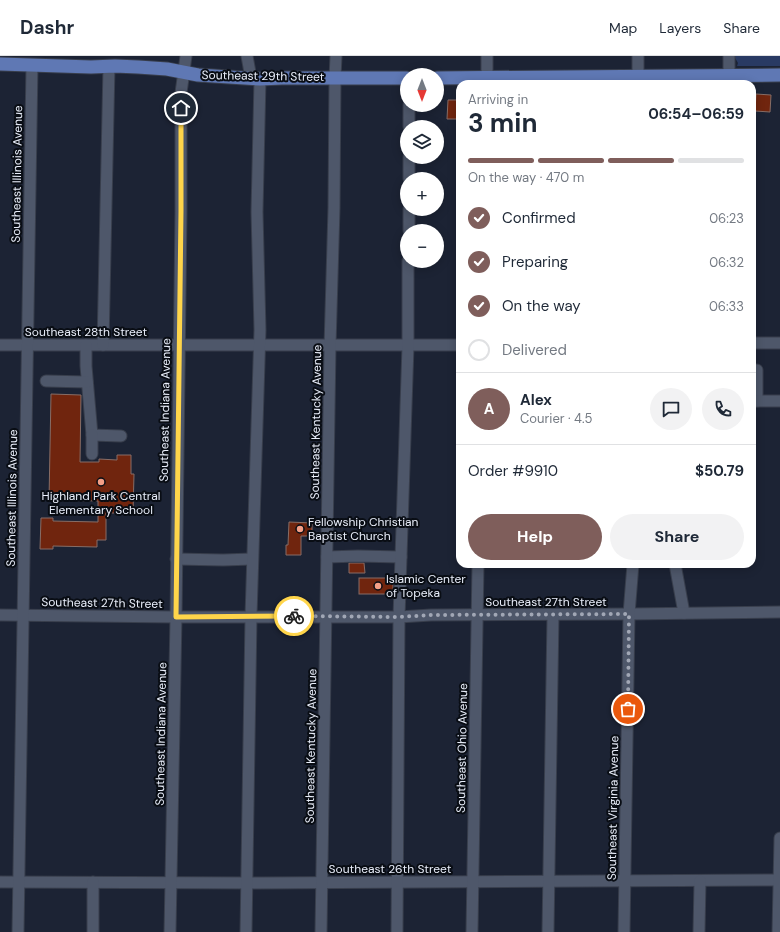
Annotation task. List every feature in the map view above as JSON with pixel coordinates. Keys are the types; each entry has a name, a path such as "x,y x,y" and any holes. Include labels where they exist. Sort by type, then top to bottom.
{"main road":[{"name":"Southeast 29th Street","path":"0,64 161,68 198,75 255,78 400,78"},
{"path":"638,80 714,80 729,76 780,75"},
{"path":"444,78 470,80"}],"street":[{"name":"Southeast Indiana Avenue","path":"170,932 176,617 181,93 186,56"},
{"path":"246,932 252,559 258,345 260,330 255,78 247,56"},
{"name":"Southeast Kentucky Avenue","path":"321,932 336,56"},
{"path":"487,56 487,80"},
{"path":"638,56 638,80"},
{"path":"729,56 729,76"},
{"name":"Southeast Illinois Avenue","path":"18,932 32,64"},
{"path":"103,345 109,66"},
{"path":"397,932 399,617 408,346 408,268"},
{"path":"756,343 780,343"},
{"name":"Southeast 28th Street","path":"0,345 456,345"},
{"path":"86,345 92,454"},
{"path":"46,381 87,382"},
{"path":"756,401 780,401"},
{"path":"92,435 121,436"},
{"path":"327,557 401,557"},
{"path":"176,559 252,559"},
{"name":"Southeast Ohio Avenue","path":"472,932 478,568"},
{"name":"Southeast Virginia Avenue","path":"624,932 629,614 634,568"},
{"path":"677,568 684,613"},
{"name":"Southeast 27th Street","path":"0,615 399,617 430,615 780,612"},
{"path":"548,932 553,615"},
{"path":"778,932 780,838"},
{"name":"Southeast 26th Street","path":"0,882 625,882 780,880"},
{"path":"699,932 700,881"},
{"path":"93,882 93,932"}],"shaded area":[{"path":"734,56 780,56 780,66 737,66 738,63"}],"building":[{"path":"756,94 771,95 770,112 756,111"},
{"path":"448,100 456,100 456,119 447,119"},
{"name":"Highland Park Central Elementary School","path":"51,394 81,395 80,462 99,462 99,459 117,460 117,455 131,455 131,474 134,474 133,513 106,513 106,540 97,540 97,547 53,546 53,549 40,549 41,518 53,518 53,521 98,522 98,501 49,500"},
{"path":"289,522 312,523 312,536 301,536 301,555 286,555"},
{"path":"349,563 364,563 365,573 349,573"},
{"name":"Islamic Center of Topeka","path":"359,578 393,578 393,594 359,594"}],"way so far":[{"path":"294,616 399,617 430,615 629,614 628,709"}],"place":[{"name":"Highland Park Central Elementary School","path":"101,482"},
{"name":"Fellowship Christian Baptist Church","path":"300,529"},
{"name":"Islamic Center of Topeka","path":"378,586"}],"route":[{"path":"181,108 176,617 294,616"}]}
